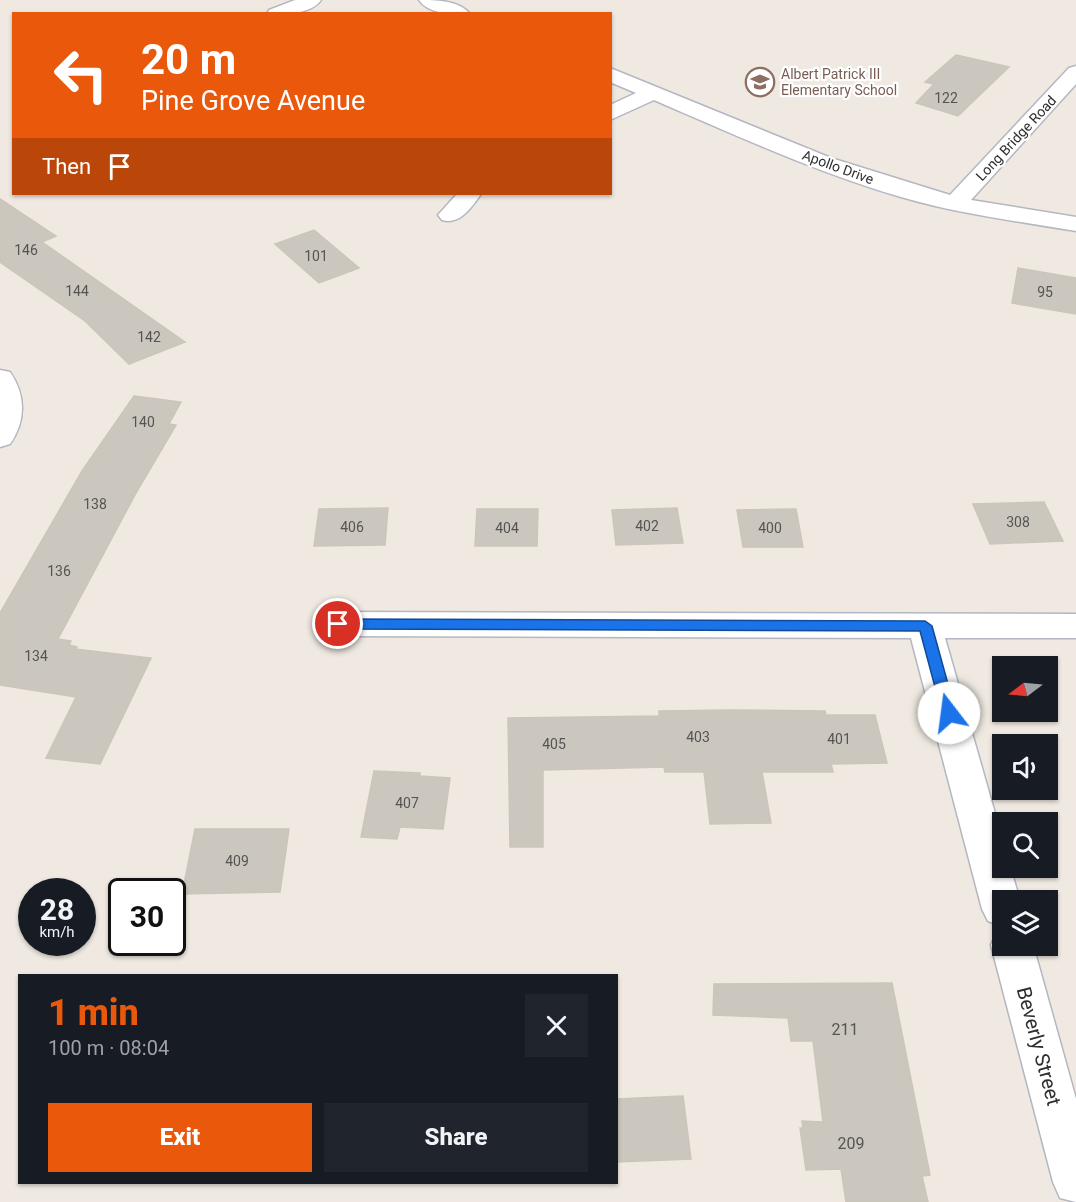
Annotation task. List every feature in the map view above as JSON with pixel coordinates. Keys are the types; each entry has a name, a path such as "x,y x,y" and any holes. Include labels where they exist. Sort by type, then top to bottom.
{"street":[{"path":"281,12 312,0"},
{"path":"428,0 456,12"},
{"name":"Long Bridge Road","path":"955,204 1076,72"},
{"name":"Apollo Drive","path":"612,75 780,146 864,177 955,204 1076,224"},
{"path":"612,113 654,92"},
{"path":"450,215 468,195"},
{"path":"0,378 10,403 4,431 0,438"},
{"path":"338,624 1076,626"},
{"path":"925,626 997,890"},
{"name":"Beverly Street","path":"1015,956 1076,1182"}],"building":[{"path":"956,55 1009,67 958,116 916,103 934,84 925,82"},
{"path":"0,199 56,236 42,242 185,342 129,364 85,321 0,262"},
{"path":"314,230 359,268 319,283 275,244"},
{"path":"1018,268 1076,278 1076,314 1012,303"},
{"path":"134,396 181,402 169,424 176,425 136,493 58,639 71,641 69,645 77,647 75,649 151,658 100,764 46,758 76,697 0,685 0,613 82,471"},
{"path":"1044,502 1063,541 990,544 973,504"},
{"path":"388,508 385,545 314,546 319,509"},
{"path":"677,508 683,543 616,545 612,510"},
{"path":"477,509 538,509 537,546 475,546"},
{"path":"796,509 803,547 743,547 737,510"},
{"path":"659,711 825,711 826,715 875,715 887,763 831,764 833,772 762,772 771,823 710,824 704,772 665,772 664,767 543,770 543,847 510,847 508,718 659,716"},
{"path":"374,771 420,773 420,776 450,778 443,829 400,827 397,839 361,837"},
{"path":"195,829 289,829 280,892 186,894 185,878"},
{"path":"892,983 930,1175 922,1176 928,1202 846,1202 841,1169 806,1170 800,1128 803,1128 802,1121 823,1122 813,1041 791,1041 788,1018 713,1015 714,984"},
{"path":"683,1096 691,1159 618,1162 618,1099"}],"place":[{"name":"Albert Patrick III Elementary School","path":"760,82"}],"route":[{"path":"338,624 925,626 949,713"}]}
